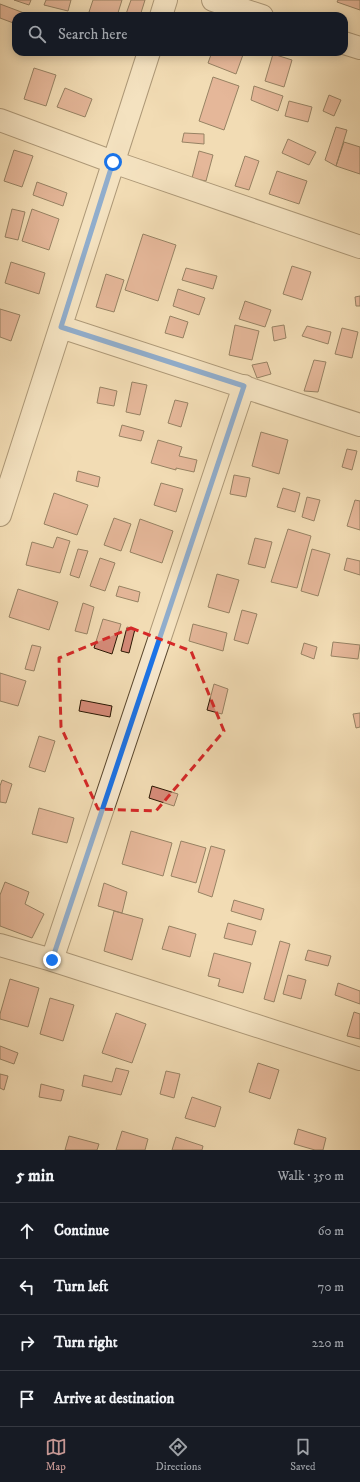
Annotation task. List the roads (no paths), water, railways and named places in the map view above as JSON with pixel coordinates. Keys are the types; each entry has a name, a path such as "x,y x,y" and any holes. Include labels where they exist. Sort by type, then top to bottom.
{"street":[{"path":"162,12 166,0"},
{"path":"213,0 250,12"},
{"path":"348,44 360,48"},
{"path":"0,515 148,56"},
{"path":"0,120 113,162 360,247"},
{"path":"61,327 360,425"},
{"path":"52,960 244,386"},
{"path":"0,945 52,960 360,1059"}]}
